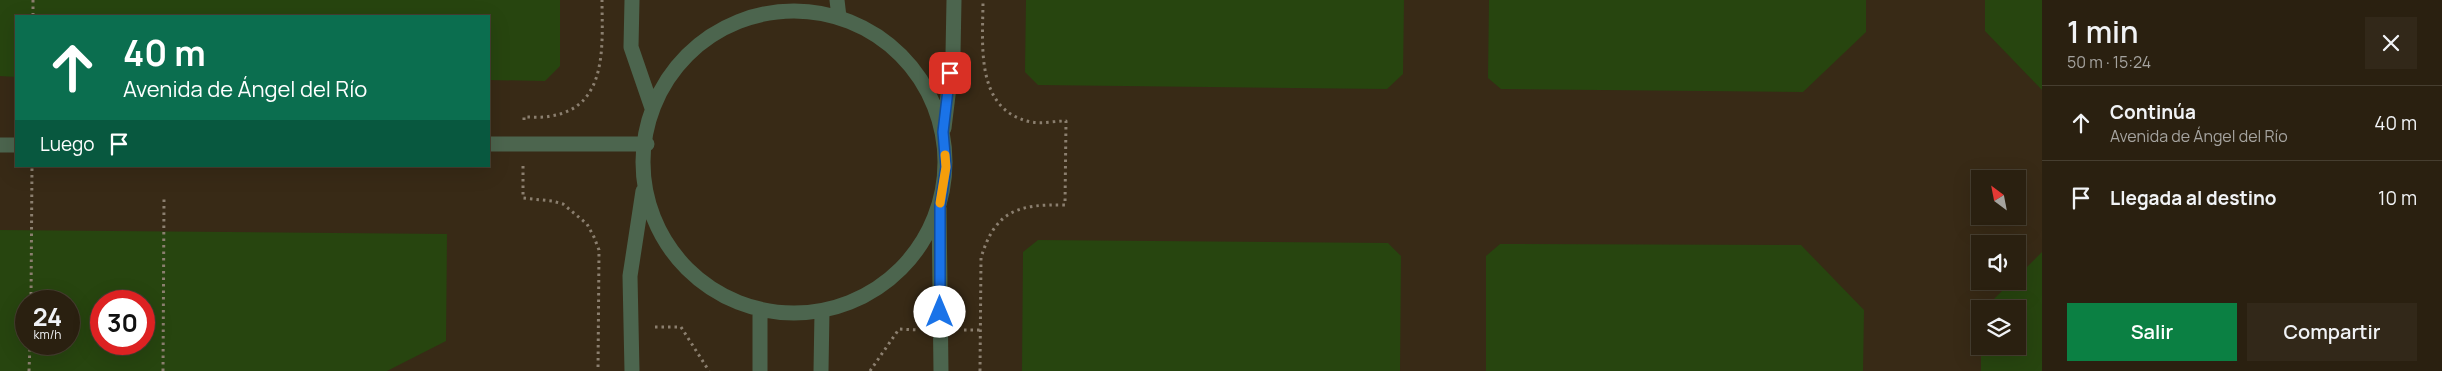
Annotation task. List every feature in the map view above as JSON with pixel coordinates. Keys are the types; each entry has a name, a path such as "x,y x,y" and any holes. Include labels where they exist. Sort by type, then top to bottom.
{"street":[{"path":"632,0 631,47 652,108"},
{"path":"837,0 839,17"},
{"path":"941,371 940,206 946,167 943,132 953,54 954,0"},
{"path":"632,371 630,276 644,187 652,108 670,74 696,46 764,7 839,17 876,34 906,60 929,93 943,132"},
{"path":"490,144 647,144"},
{"path":"0,145 15,145"},
{"path":"644,187 657,229 683,266 718,294 760,310 791,314 822,311 873,291 914,254 940,206"},
{"path":"760,310 760,371"},
{"path":"821,371 822,311"}],"path":[{"path":"33,0 33,15"},
{"path":"524,117 550,116 562,113 573,108 590,91 601,67 602,0"},
{"path":"980,371 981,258 986,242 992,229 1016,210 1029,205 1065,205 1067,167 1066,121 1032,122 1026,120 1013,115 992,93 985,78 983,0"},
{"path":"31,290 32,167"},
{"path":"522,198 563,204 576,213 591,230 600,250 598,371"},
{"path":"163,371 164,199"},
{"path":"599,326 681,327 709,371"},
{"path":"30,355 30,371"}],"green space":[{"path":"0,0 560,0 560,66 545,81 490,80 490,15 15,15 15,77 0,76"},
{"path":"1026,0 1404,0 1403,74 1387,89 1038,85 1025,72"},
{"path":"1489,0 1866,0 1866,32 1803,92 1501,89 1488,78"},
{"path":"1985,0 2042,0 2042,90 1985,31"},
{"path":"0,230 447,234 446,341 387,371 0,371"},
{"path":"1038,240 1388,243 1401,256 1400,371 1022,371 1023,252"},
{"path":"1500,244 1801,245 1864,310 1863,371 1486,371 1486,256"},
{"path":"2042,252 2042,371 1981,371 1981,355 2026,355 2026,300 1993,300 2003,290 2026,290 2026,268"}],"slow traffic":[{"path":"940,203 946,167 945,155"}],"route":[{"path":"940,312 940,206 946,167 943,132 950,73"}]}
